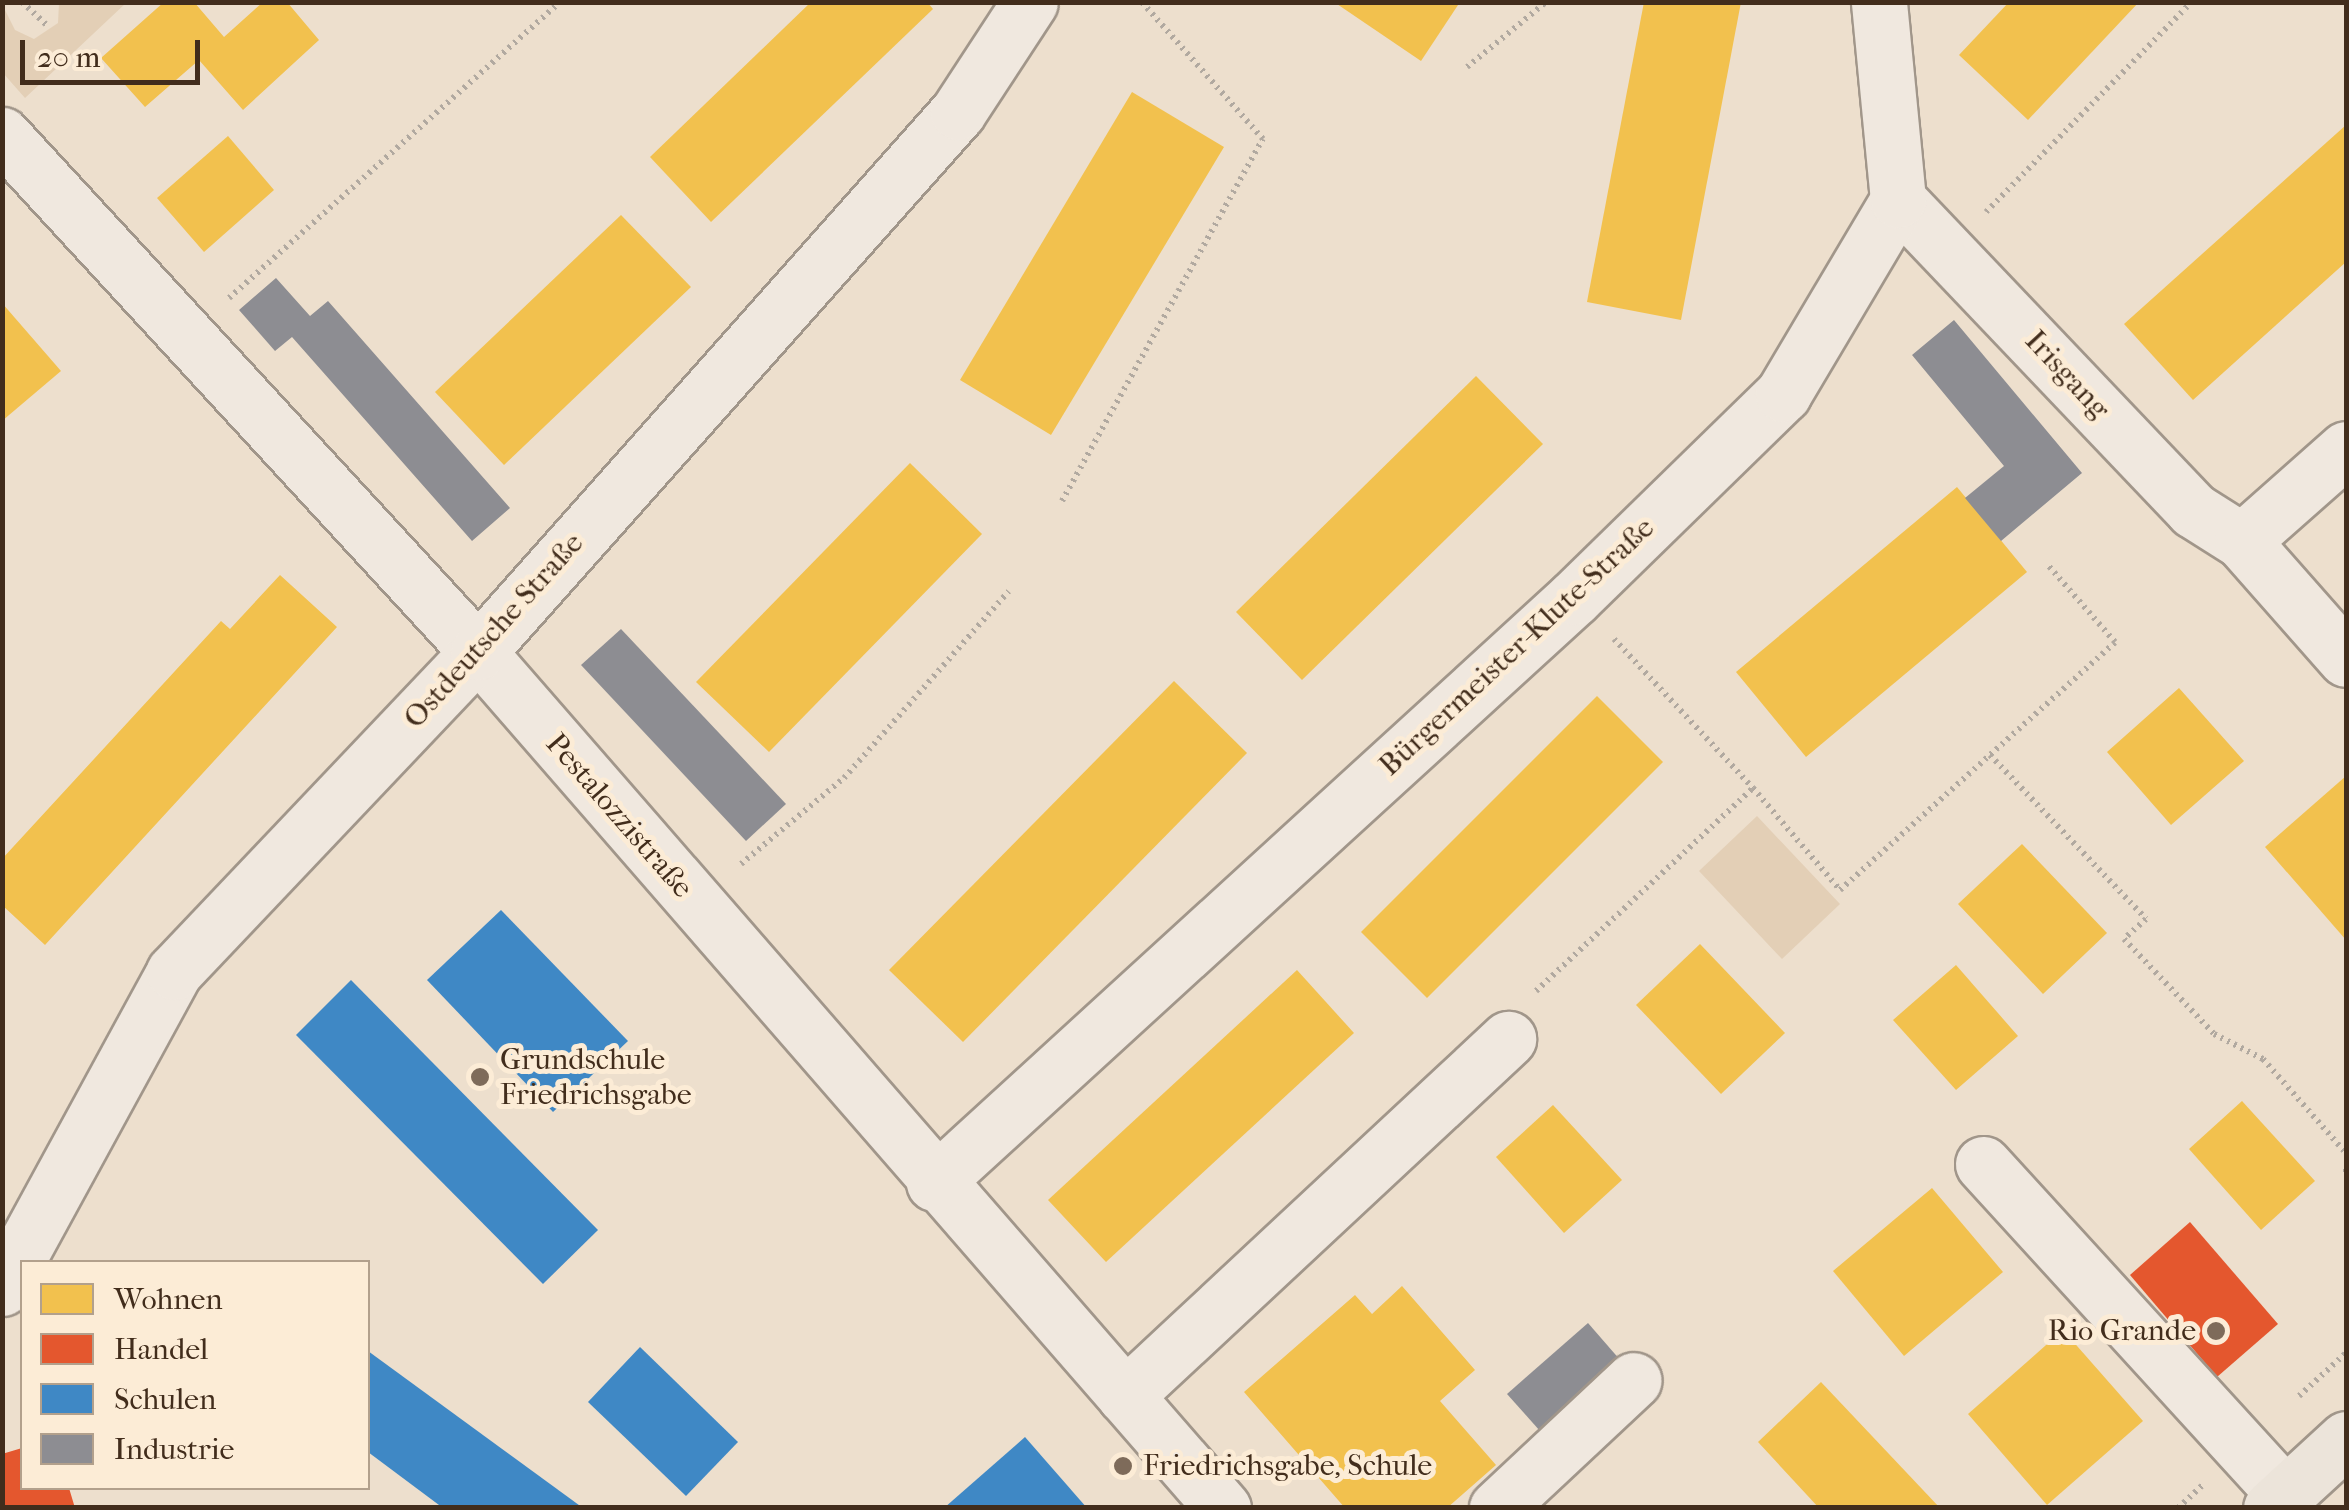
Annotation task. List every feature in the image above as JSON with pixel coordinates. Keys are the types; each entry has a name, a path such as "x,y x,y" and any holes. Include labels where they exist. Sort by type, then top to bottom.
{"main road":[{"path":"2278,1501 2346,1438"}],"street":[{"name":"Ostdeutsche Straße","path":"2,1288 174,972 478,652 958,112 1030,2"},
{"path":"1880,2 1898,200"},
{"name":"Pestalozzistraße","path":"2,135 478,652 934,1182 1125,1396 1206,1502"},
{"name":"Irisgang","path":"1898,200 2193,510 2242,541 2346,659"},
{"name":"Bürgermeister-Klute-Straße","path":"934,1182 1575,598 1783,394 1898,200"},
{"path":"2242,541 2346,449"},
{"path":"1125,1396 1508,1039"},
{"path":"1983,1164 2278,1501"},
{"path":"1497,1508 1634,1380"}],"path":[{"path":"22,2 46,24"},
{"path":"187,336 560,2"},
{"path":"1062,501 1263,139 1142,2"},
{"path":"1467,67 1546,2"},
{"path":"1949,250 2192,2"},
{"path":"1575,598 1754,788 1840,890 2116,642 2047,564"},
{"path":"694,904 844,778 1009,591"},
{"path":"1990,755 2146,919 2124,939 2214,1034 2263,1060 2346,1153"},
{"path":"1508,1039 1524,1002 1754,788"},
{"path":"2346,1170 2346,1177"}],"shaded area":[{"path":"59,3 126,3 25,98 3,73 3,6 15,30 34,39 58,23"},
{"path":"1757,816 1840,904 1782,959 1699,871"}],"building: Wohnen":[{"path":"164,2 194,2 224,37 263,2 287,2 319,40 243,110 199,60 145,107 101,58"},
{"path":"811,2 927,2 933,9 711,222 650,157"},
{"path":"1334,2 1460,2 1421,61"},
{"path":"1644,2 1741,2 1681,320 1587,302"},
{"path":"2009,2 2139,2 2028,120 1959,55"},
{"path":"1132,92 1224,147 1051,435 960,380"},
{"path":"2346,125 2346,262 2193,400 2124,324"},
{"path":"228,136 274,190 204,252 157,198"},
{"path":"621,215 691,287 504,465 435,392"},
{"path":"2,303 61,371 2,421"},
{"path":"1476,376 1543,444 1302,680 1236,612"},
{"path":"910,463 982,534 769,752 696,682"},
{"path":"1957,487 2027,572 1806,757 1736,672"},
{"path":"280,575 337,627 45,945 2,905 2,859 221,621 230,629"},
{"path":"1174,681 1247,753 963,1042 889,970"},
{"path":"2179,688 2244,761 2171,825 2107,752"},
{"path":"1597,696 1663,762 1427,998 1361,932"},
{"path":"2346,776 2346,940 2265,847"},
{"path":"2022,844 2107,933 2043,994 1958,904"},
{"path":"1700,944 1785,1033 1721,1094 1636,1005"},
{"path":"1956,965 2018,1036 1956,1090 1893,1020"},
{"path":"1297,970 1354,1033 1106,1262 1048,1200"},
{"path":"2242,1101 2315,1181 2261,1230 2189,1149"},
{"path":"1553,1105 1622,1180 1564,1233 1496,1157"},
{"path":"1932,1188 2003,1272 1904,1356 1833,1271"},
{"path":"1402,1286 1475,1370 1440,1401 1496,1465 1447,1508 1345,1508 1244,1392 1355,1295 1372,1314"},
{"path":"2063,1330 2143,1421 2047,1505 1968,1414"},
{"path":"1821,1382 1940,1508 1819,1508 1758,1442"}],"building: Handel":[{"path":"2190,1222 2278,1324 2217,1377 2130,1275"},
{"path":"20,1449 20,1490 70,1490 75,1508 2,1508 2,1454"}],"building: Schulen":[{"path":"501,910 628,1041 553,1112 427,980"},
{"path":"351,980 598,1230 543,1284 296,1035"},
{"path":"640,1347 738,1442 686,1496 588,1402"},
{"path":"370,1352 583,1508 443,1508 370,1453"},
{"path":"1025,1437 1087,1508 944,1508"}],"building: Industrie":[{"path":"276,278 310,316 328,301 510,508 472,541 292,337 275,351 239,310"},
{"path":"1954,320 2082,473 2001,541 1965,498 2004,466 1912,355"},
{"path":"621,629 786,804 746,841 581,665"},
{"path":"1588,1323 1621,1361 1540,1431 1507,1394"}],"place":[{"name":"Grundschule Friedrichsgabe","path":"480,1077"},
{"name":"Rio Grande","path":"2216,1331"},
{"name":"Friedrichsgabe, Schule","path":"1123,1466"}]}
